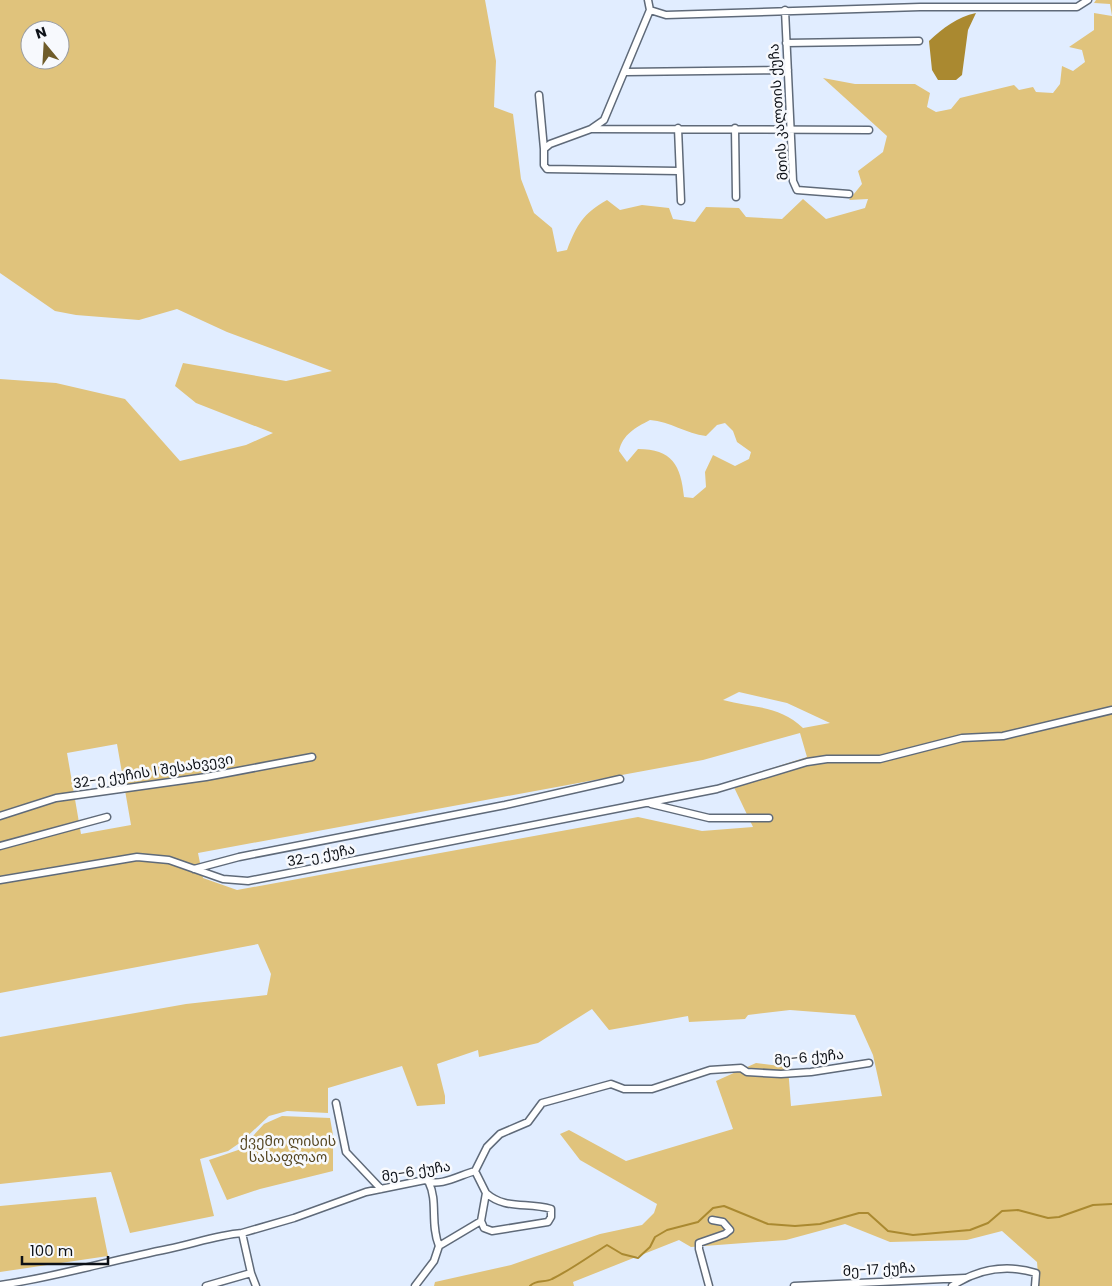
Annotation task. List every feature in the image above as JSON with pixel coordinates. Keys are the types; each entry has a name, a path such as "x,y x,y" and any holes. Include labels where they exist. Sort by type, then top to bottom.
{"street":[{"path":"544,149 550,144 591,129 604,120 626,72 650,10 648,0"},
{"path":"650,10 666,15 920,7 1066,8 1078,7 1088,0"},
{"name":"მთის კალთის ქუჩა","path":"785,10 793,181 797,190 849,194"},
{"path":"786,43 919,41"},
{"path":"626,72 788,70"},
{"path":"539,94 544,165 547,169 678,171"},
{"path":"678,128 678,171 681,201"},
{"path":"736,128 736,197"},
{"path":"591,129 791,128 869,130"},
{"name":"32-ე ქუჩა","path":"0,880 137,857 168,860 223,879 248,881 717,789 807,762 827,759 880,759 962,738 1003,736 1112,710"},
{"name":"32-ე ქუჩის I შესახვევი","path":"0,816 56,798 206,777 312,757"},
{"path":"193,870 238,857 505,805 620,779"},
{"path":"647,803 708,818 769,818"},
{"path":"0,846 107,817"},
{"name":"მე-6 ქუჩა","path":"0,1285 102,1264 225,1234 242,1233 294,1218 366,1192 425,1180 429,1183 446,1181 475,1171 488,1147 507,1130 528,1122 542,1103 611,1084 624,1089 652,1089 710,1070 741,1068 747,1072 781,1074 811,1072 869,1063"},
{"path":"336,1103 346,1152 381,1189"},
{"path":"475,1171 486,1193 496,1202 526,1204 550,1210 551,1217 548,1222 492,1231 484,1228 481,1221 486,1193"},
{"path":"429,1183 433,1190 434,1234 439,1246"},
{"path":"709,1286 698,1249 699,1243 725,1234 730,1230 723,1222 712,1220"},
{"path":"415,1286 434,1261 439,1246 481,1221"},
{"path":"242,1233 256,1286"},
{"path":"952,1286 965,1278 986,1270 1005,1268 1036,1273 1035,1286"},
{"path":"206,1286 252,1273"},
{"name":"მე-17 ქუჩა","path":"794,1286 965,1278"}],"green space":[{"path":"0,0 485,0 496,61 494,107 513,114 521,179 534,213 552,228 557,252 567,250 574,233 586,215 607,200 620,210 642,205 669,208 673,219 695,222 706,207 739,208 746,217 782,219 803,199 826,219 865,208 868,199 849,200 862,184 858,171 883,152 887,136 823,78 855,84 915,84 930,93 927,107 936,112 951,109 960,98 1014,85 1019,90 1033,87 1036,92 1053,93 1060,84 1062,66 1073,71 1085,62 1082,50 1069,47 1094,30 1094,13 1112,16 1112,1286 1039,1286 1037,1262 1002,1231 967,1240 890,1242 845,1224 786,1240 691,1247 679,1240 573,1282 574,1286 434,1286 435,1282 511,1265 600,1234 642,1225 654,1213 657,1204 580,1160 560,1134 569,1130 626,1161 733,1129 716,1081 756,1063 788,1067 791,1106 882,1096 873,1055 855,1015 790,1010 748,1015 745,1019 689,1022 688,1016 609,1030 592,1009 538,1043 479,1057 478,1050 437,1064 445,1096 445,1104 417,1106 402,1066 328,1088 328,1113 287,1111 269,1116 241,1142 228,1151 200,1159 214,1216 130,1233 111,1172 0,1184 0,1037 186,1004 267,995 271,974 258,944 0,993 0,379 56,383 125,399 180,461 246,445 273,433 196,403 175,386 183,363 286,381 332,371 227,332 177,309 139,320 76,315 55,311 0,273","holes":["650,420 706,436 717,425 725,423 733,431 737,442 751,452 749,459 735,466 713,455 705,472 706,487 693,498 684,497 683,486 677,468 667,456 659,452 638,449 627,462 619,451 623,440 635,429","739,692 787,703 830,723 803,728 785,715 775,711 723,700","800,733 807,757 731,781 753,827 702,831 638,817 237,890 203,878 198,853 703,760","117,744 131,825 81,834 67,753"]},
{"path":"1096,0 1112,0 1112,16 1110,4 1094,3"},
{"name":"ქვემო ლისის სასაფლაო","path":"282,1116 330,1118 333,1135 333,1171 260,1189 227,1200 209,1160 241,1149 264,1124"},
{"path":"96,1197 108,1256 0,1272 0,1206"}],"shaded area":[{"path":"976,13 968,30 962,75 956,80 938,80 932,70 929,41 951,24 963,17"}],"waterway":[{"path":"530,1286 559,1275 607,1245 622,1254 638,1258 650,1247 655,1237 667,1230 698,1222 713,1208 724,1206 768,1224 795,1226 820,1224 859,1213 868,1213 888,1231 913,1235 970,1230 988,1223 1002,1211 1018,1210 1048,1218 1059,1217 1093,1205 1112,1204"}]}
